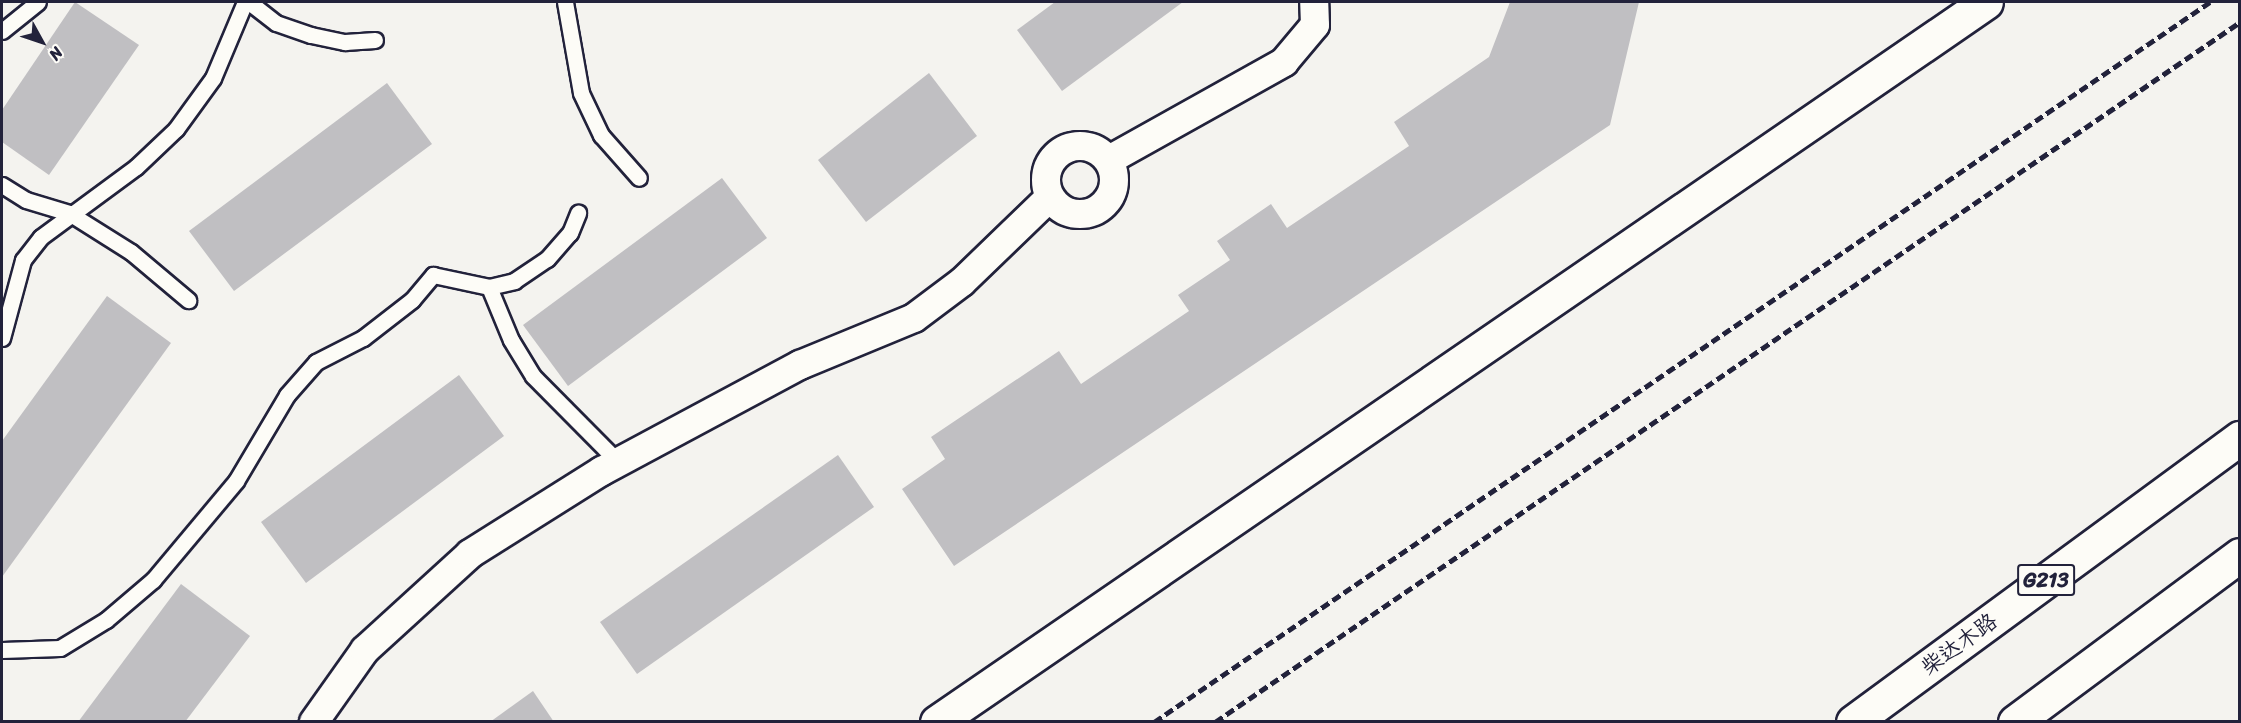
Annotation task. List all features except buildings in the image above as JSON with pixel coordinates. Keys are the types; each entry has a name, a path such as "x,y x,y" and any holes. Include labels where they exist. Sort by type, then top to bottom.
{"main road":[{"path":"937,722 1950,11 1986,2"},
{"name":"柴达木路","path":"1853,722 2240,438"},
{"path":"2015,722 2240,555"}],"street":[{"path":"1109,160 1284,62 1315,25 1314,2"},
{"path":"1078,145 1090,146 1109,160 1114,181 1113,192 1098,209 1088,213 1066,212 1050,197 1046,175 1057,154 1078,145"},
{"path":"314,722 365,650 470,554 618,462 800,365 914,318 962,282 1050,197"}],"lane":[{"path":"2,31 38,2"},
{"path":"2,338 23,260 41,237 69,213 136,167 176,129 213,78 245,2"},
{"path":"249,2 276,24 311,35 345,42 375,40"},
{"path":"566,2 581,93 601,135 639,178"},
{"path":"2,185 26,200 69,213 131,252 188,300"},
{"path":"2,650 60,648 106,620 153,580 236,481 287,395 316,362 363,338 412,300 433,275 489,287 514,281 547,259 570,233 578,213"},
{"path":"489,287 511,340 533,376 618,462"}],"railway":[{"path":"1154,722 2210,2"},
{"path":"1215,722 2240,22"}]}
